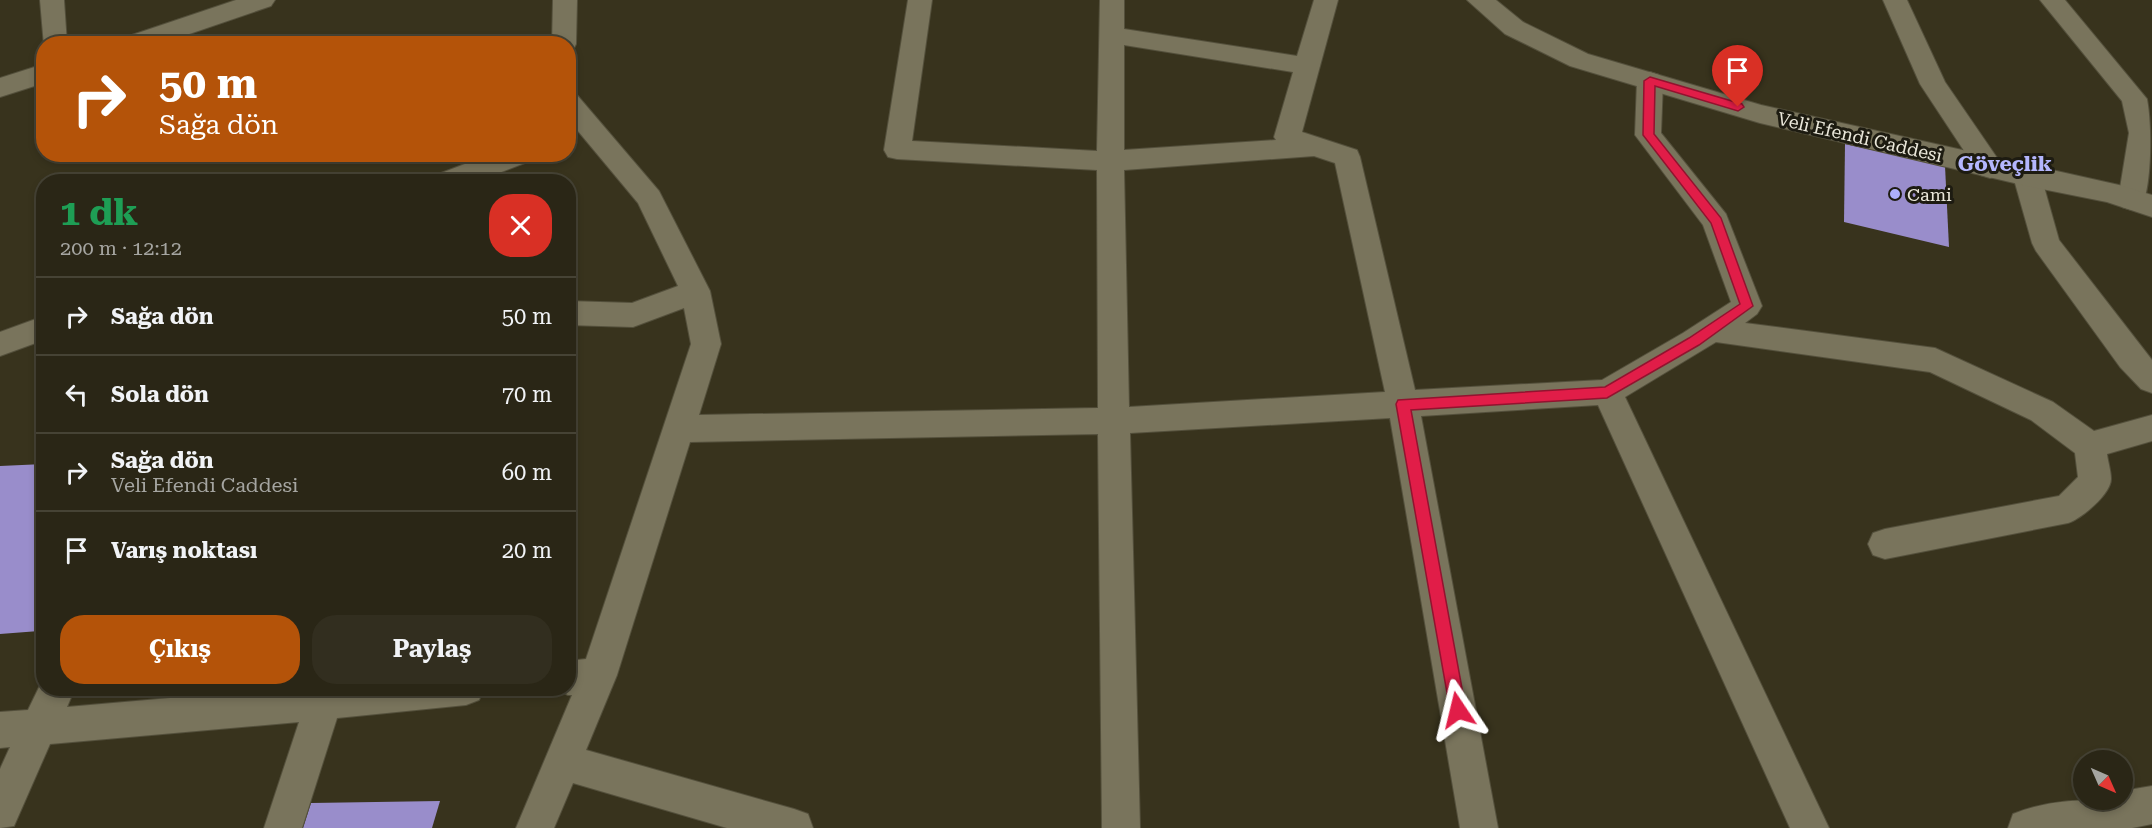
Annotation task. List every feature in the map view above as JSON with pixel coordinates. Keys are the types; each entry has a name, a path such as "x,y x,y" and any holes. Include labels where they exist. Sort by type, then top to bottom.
{"street":[{"path":"51,0 54,36"},
{"path":"156,36 262,0"},
{"path":"564,36 565,0"},
{"path":"920,0 897,150 1110,160 1317,147"},
{"path":"1112,0 1110,160 1120,828"},
{"path":"1326,0 1287,137 1347,157 1403,404 1479,828"},
{"name":"Veli Efendi Caddesi","path":"1480,0 1514,28 1579,60 1760,114 1990,168 2109,192 2142,203"},
{"path":"1895,0 1933,84 1990,168"},
{"path":"2052,0 2134,99 2142,133 2142,203"},
{"path":"1112,34 1307,66"},
{"path":"0,88 36,77"},
{"path":"678,429 1113,421 1607,392 1712,330 1747,306 1716,221 1648,135 1650,81"},
{"path":"535,828 563,762 584,677 678,429 706,344 694,291 649,198 580,133"},
{"path":"467,174 499,162"},
{"path":"2027,176 2046,243 2131,358 2152,380"},
{"path":"576,313 633,315 694,291"},
{"path":"1712,330 1935,360 2042,411 2090,446 2095,482 2068,509 1885,544"},
{"path":"0,344 36,331"},
{"path":"1607,392 1810,828"},
{"path":"2090,446 2152,428"},
{"path":"0,812 54,696"},
{"path":"0,730 326,696 283,828"},
{"path":"563,762 794,828"},
{"path":"2027,828 2152,805"}],"building":[{"name":"Cami","path":"1845,144 1945,166 1949,247 1844,222"},
{"path":"36,464 36,631 0,634 0,466"},
{"path":"440,801 432,828 303,828 311,803"}],"place":[{"name":"Cami","path":"1895,194"}],"district":[{"name":"Göveçlik","path":"2005,164"}],"route":[{"path":"1458,710 1403,404 1607,392 1694,342 1747,306 1716,221 1648,135 1650,81 1738,107"}]}
